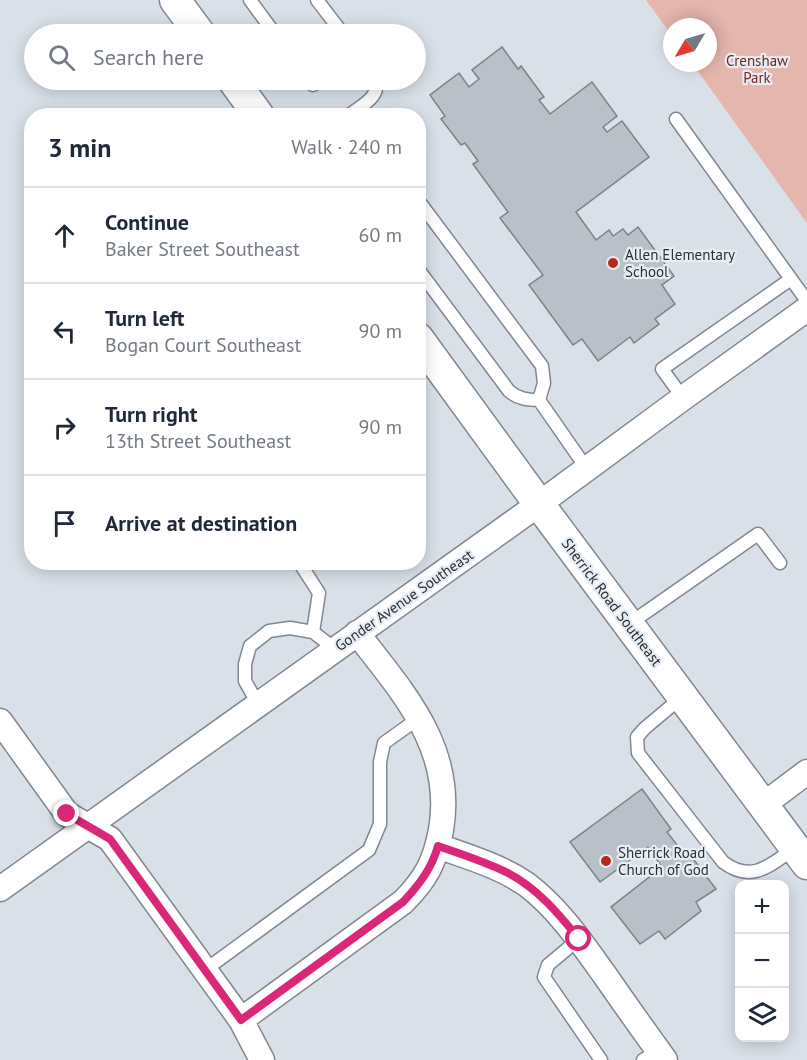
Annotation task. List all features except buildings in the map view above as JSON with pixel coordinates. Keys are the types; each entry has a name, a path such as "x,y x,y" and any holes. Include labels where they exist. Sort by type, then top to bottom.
{"street":[{"path":"175,0 193,24"},
{"path":"240,90 253,108"},
{"name":"Gonder Avenue Southeast","path":"0,889 539,504 807,309"},
{"name":"Sherrick Road Southeast","path":"426,349 801,856"},
{"path":"241,1020 403,902 428,871 438,846 444,815 440,769 430,738 394,682 357,633"},
{"path":"0,721 67,814 110,839 241,1020 262,1060"},
{"path":"763,805 807,772"},
{"path":"438,846 509,874 550,906 579,939 655,1057"}],"lane":[{"path":"250,0 268,24"},
{"path":"317,0 335,24"},
{"path":"359,108 375,94 376,90"},
{"path":"676,119 807,301"},
{"path":"426,211 542,366 544,383 539,400"},
{"path":"682,398 662,369 791,279"},
{"path":"426,280 509,391 523,399 539,400"},
{"path":"539,400 587,469"},
{"path":"629,624 758,534 780,563"},
{"path":"304,570 319,593 313,632"},
{"path":"258,704 245,681 245,664 250,646 269,631 290,628 313,632 334,649"},
{"path":"682,696 645,728 638,737 639,753 723,862 732,869 746,873 801,856"},
{"path":"205,970 369,850 380,824 380,762 384,743 419,718"},
{"path":"579,939 548,965 544,977 601,1060"}],"green space":[{"name":"Crenshaw Park","path":"646,0 807,0 807,223 698,72 717,72 717,18 663,18 663,24"}],"place":[{"name":"Allen Elementary School","path":"613,263"},
{"name":"Sherrick Road Church of God","path":"606,861"}],"route":[{"path":"67,814 110,839 241,1020 403,902 428,871 438,846 495,867 526,885 545,900 579,939"}]}
